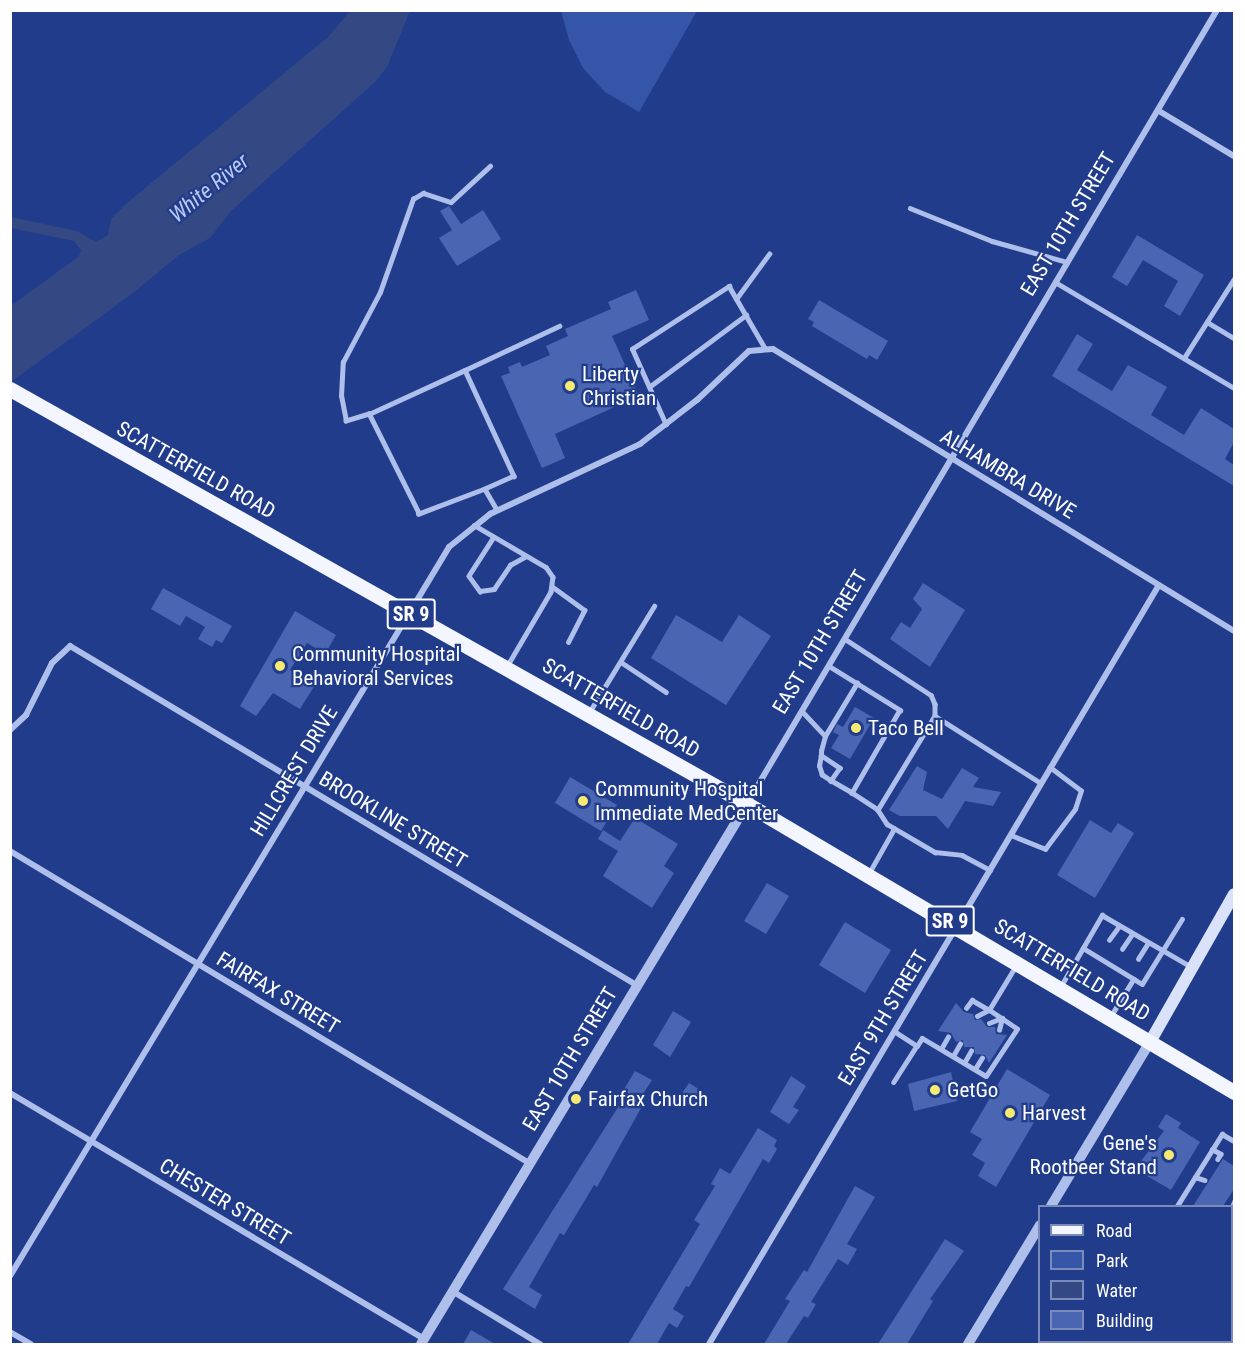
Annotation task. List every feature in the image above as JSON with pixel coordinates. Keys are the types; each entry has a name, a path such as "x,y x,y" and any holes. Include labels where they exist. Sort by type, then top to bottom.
{"main road":[{"name":"SCATTERFIELD ROAD","path":"10,389 507,667 868,873 1234,1092"},
{"path":"1150,1041 1234,894"}],"street":[{"name":"EAST 10TH STREET","path":"422,1342 747,804 1217,10"},
{"path":"1159,111 1234,156"},
{"name":"ALHAMBRA DRIVE","path":"765,348 772,349 1234,631"},
{"name":"HILLCREST DRIVE","path":"10,1275 407,612 449,547 474,525 497,510 612,460 666,425 742,355 765,348"},
{"name":"EAST 9TH STREET","path":"709,1344 1159,585"},
{"name":"BROOKLINE STREET","path":"10,729 26,715 52,663 70,646 638,986"},
{"name":"FAIRFAX STREET","path":"10,851 529,1163"},
{"path":"1052,1205 1150,1041"},
{"name":"CHESTER STREET","path":"10,1093 422,1342"},
{"path":"968,1344 1038,1228"},
{"path":"452,1291 540,1344"},
{"path":"10,1332 31,1344"}],"lane":[{"path":"490,166 452,201 423,193 413,199 380,292 343,362 341,396 346,421 369,414 559,326"},
{"path":"910,208 992,241 1067,262"},
{"path":"736,299 769,254"},
{"path":"1184,358 1234,279"},
{"path":"1055,282 1234,388"},
{"path":"666,425 632,349 729,286 765,348"},
{"path":"649,387 746,315"},
{"path":"1207,322 1234,338"},
{"path":"369,414 419,514 514,476 465,370"},
{"path":"485,489 497,510"},
{"path":"474,525 550,571 553,587 507,667"},
{"path":"494,537 469,576 480,591 494,589 510,565 526,556"},
{"path":"553,587 585,610 568,642"},
{"path":"589,714 654,606"},
{"path":"845,639 931,695 935,717 878,810"},
{"path":"621,662 666,692"},
{"path":"829,666 900,710 852,793"},
{"path":"857,683 825,736 820,755 822,775 878,810 880,818 894,829 935,852 962,855 990,870"},
{"path":"802,711 825,736"},
{"path":"935,717 1041,783"},
{"path":"820,755 840,768 831,782"},
{"path":"1011,835 1045,849 1075,809 1081,791 1050,768"},
{"path":"868,873 894,829"},
{"path":"1060,987 1102,915 1131,934 1193,967"},
{"path":"1083,948 1100,956 1142,984 1182,919"},
{"path":"1109,940 1119,926"},
{"path":"1122,949 1131,934"},
{"path":"1138,958 1148,943"},
{"path":"978,1016 989,1010 1018,962"},
{"path":"1111,1018 1134,979"},
{"path":"894,1082 922,1038 986,1076 1017,1029 972,1000 966,1008"},
{"path":"989,1023 1002,1018"},
{"path":"999,1030 1002,1018"},
{"path":"894,1031 917,1046"},
{"path":"941,1049 948,1036"},
{"path":"953,1056 960,1044"},
{"path":"964,1063 971,1051"},
{"path":"975,1069 982,1058"},
{"path":"1178,1205 1222,1134 1234,1141"},
{"path":"1212,1149 1221,1154 1218,1159"},
{"path":"1195,1177 1205,1180"}],"green space":[{"path":"561,10 697,11 639,112 605,92 583,68 569,40"}],"water":[{"name":"White River","path":"350,11 410,11 387,67 375,82 231,211 210,238 179,255 133,293 11,382 11,306 79,256 81,250 74,241 11,228 11,217 77,231 96,242 108,235 111,219 127,203 328,37"}],"building":[{"path":"449,206 461,224 483,210 501,239 457,266 439,238 452,230 440,211"},
{"path":"1137,235 1204,275 1180,316 1164,306 1178,281 1143,260 1127,286 1112,277"},
{"name":"Liberty Christian","path":"636,290 649,320 612,336 639,396 555,434 565,458 542,468 501,376 510,373 508,367 520,362 522,367 550,355 546,346 568,336 565,329 611,309 608,302"},
{"path":"819,300 888,341 877,360 869,355 867,359 812,326 814,322 808,319"},
{"path":"1077,334 1093,344 1077,370 1112,391 1128,365 1167,387 1151,415 1184,435 1201,408 1234,429 1234,442 1225,459 1234,465 1234,486 1052,376"},
{"path":"923,583 965,610 930,667 890,639 901,622 910,628 922,609 913,599"},
{"path":"163,588 232,626 222,643 216,640 212,647 198,639 205,627 186,616 180,626 151,609"},
{"name":"Community Hospital Behavioral Services","path":"295,611 336,635 325,654 307,643 290,670 315,685 300,709 273,693 256,716 240,706"},
{"path":"676,615 722,642 739,615 771,636 726,705 651,658"},
{"name":"Taco Bell","path":"855,707 874,718 850,759 831,748 839,735 833,732 837,724 843,727"},
{"path":"917,766 927,772 923,790 942,799 962,768 979,778 973,787 1001,792 993,806 965,801 948,829 936,816 900,816 889,810"},
{"name":"Community Hospital Immediate MedCenter","path":"570,777 617,805 601,831 555,803"},
{"path":"635,818 678,844 664,866 674,873 652,908 603,876 618,851 598,839 603,830 620,841"},
{"path":"1090,820 1111,833 1118,823 1134,833 1095,898 1057,875"},
{"path":"767,883 789,896 766,934 744,921"},
{"path":"845,922 891,950 865,993 819,965"},
{"path":"956,1003 964,1012 973,1014 975,1020 981,1019 987,1027 995,1027 996,1034 1007,1035 989,1063 985,1055 975,1054 974,1047 964,1047 963,1040 956,1042 951,1033 938,1031"},
{"path":"673,1011 691,1022 670,1057 653,1045"},
{"name":"Harvest","path":"1007,1069 1050,1095 996,1187 978,1176 985,1163 972,1155 982,1139 970,1132"},
{"path":"635,1071 652,1080 636,1105 641,1108 597,1187 594,1185 564,1235 560,1233 529,1287 542,1295 535,1309 503,1289 627,1093 623,1091"},
{"path":"951,1072 957,1101 914,1111 908,1084"},
{"path":"791,1076 806,1086 793,1107 799,1110 789,1124 770,1112"},
{"path":"689,1083 702,1091 693,1104 680,1096"},
{"path":"1166,1114 1181,1123 1178,1128 1200,1142 1171,1190 1135,1169 1164,1131 1158,1127"},
{"path":"758,1128 777,1140 774,1146 777,1149 769,1163 763,1159 689,1287 686,1286 673,1309 684,1316 677,1328 669,1323 657,1344 628,1344 700,1224 694,1220 715,1186 711,1184 720,1168 730,1174"},
{"path":"1223,1159 1234,1166 1234,1189 1224,1205 1194,1205"},
{"path":"855,1186 875,1197 847,1244 857,1249 848,1265 838,1259 811,1302 816,1304 808,1318 804,1316 786,1344 764,1344 790,1301 785,1299 804,1270 807,1272"},
{"path":"945,1239 964,1251 930,1299 933,1301 907,1344 878,1344"},
{"path":"471,1330 495,1344 463,1344"}],"place":[{"name":"Liberty Christian","path":"570,386"},
{"name":"Community Hospital Behavioral Services","path":"280,666"},
{"name":"Taco Bell","path":"856,728"},
{"name":"Community Hospital Immediate MedCenter","path":"583,801"},
{"name":"GetGo","path":"935,1090"},
{"name":"Fairfax Church","path":"576,1099"},
{"name":"Harvest","path":"1010,1113"},
{"name":"Gene's Rootbeer Stand","path":"1169,1155"}]}
